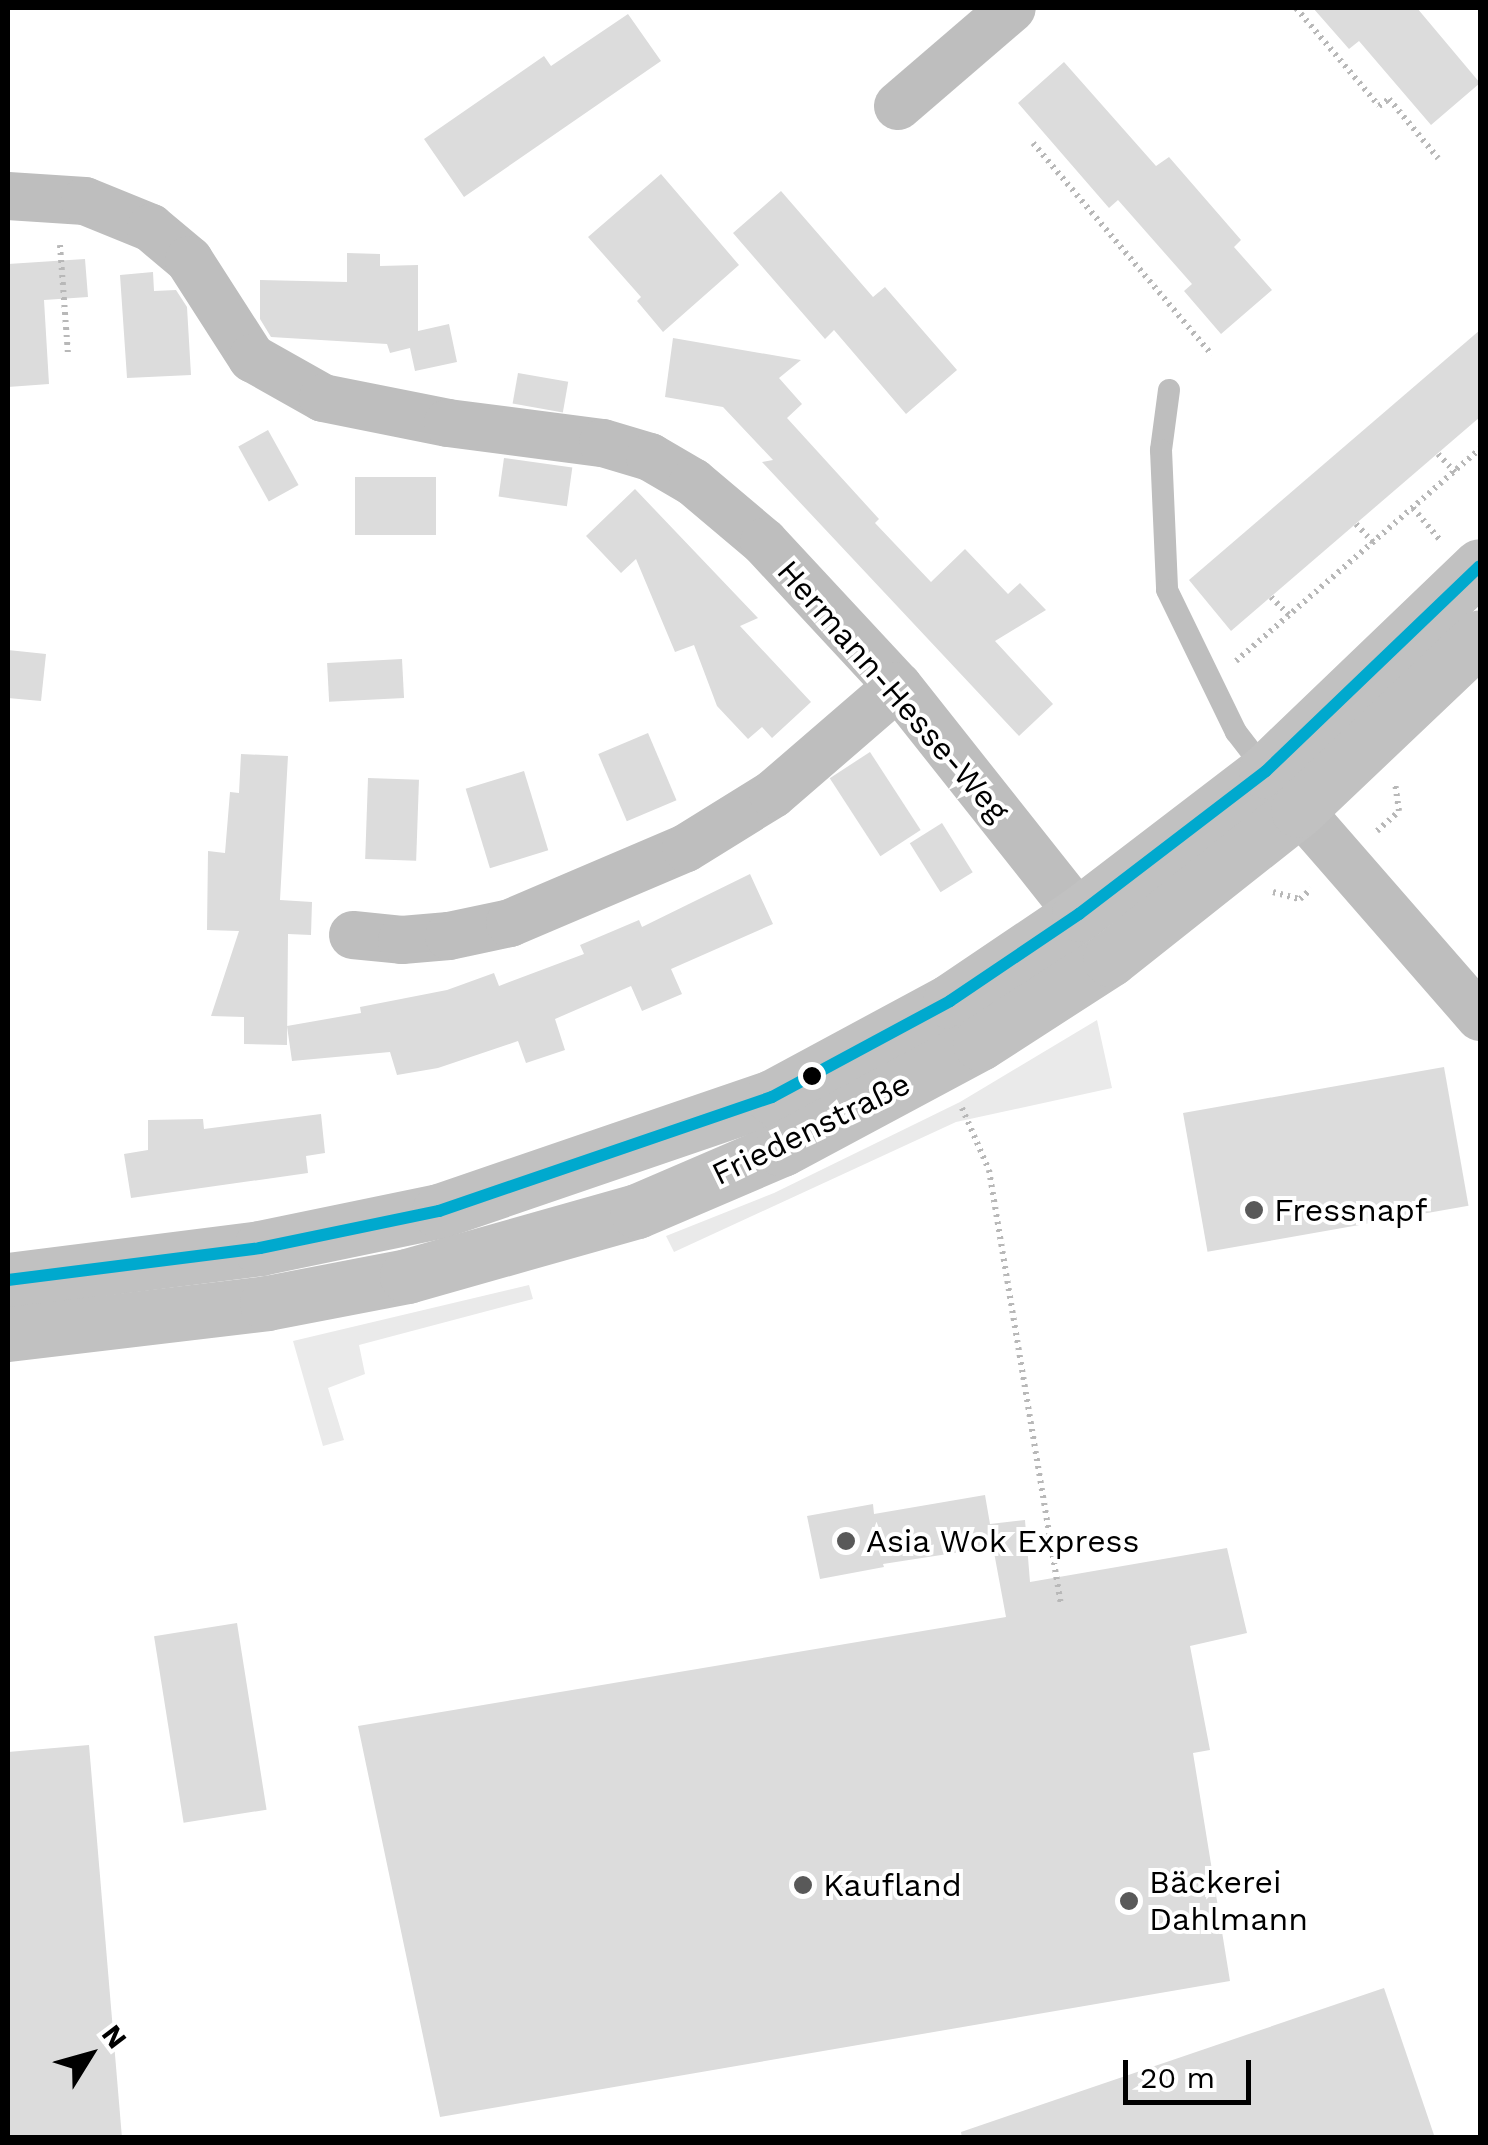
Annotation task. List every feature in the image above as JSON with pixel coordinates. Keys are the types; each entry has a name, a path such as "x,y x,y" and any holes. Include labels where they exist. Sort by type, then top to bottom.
{"main road":[{"name":"Friedenstraße","path":"8,1334 267,1304 407,1276 637,1211 782,1149 980,1044 1110,959 1282,790 1466,559"},
{"name":"Friedenstraße","path":"8,1280 260,1248 439,1211 772,1098 950,1000 1079,914 1282,790 1480,637"}],"street":[{"path":"898,106 1012,8"},
{"name":"Hermann-Hesse-Weg","path":"8,196 56,197 111,209 164,236 189,260 252,358 323,398 448,423 603,443 663,464 727,508 764,542 898,686 1079,914"},
{"path":"352,935 402,940 450,936 510,923 686,848 772,794 898,686"},
{"path":"1282,790 1480,1016"}],"lane":[{"path":"1169,390 1161,450 1167,590 1236,732 1282,790"}],"path":[{"path":"1296,8 1379,106 1389,99 1438,158"},
{"path":"1033,143 1212,355"},
{"path":"56,197 68,353"},
{"path":"1211,683 1480,449"},
{"path":"1438,454 1454,472"},
{"path":"1413,508 1466,559"},
{"path":"1356,524 1373,542"},
{"path":"1271,597 1289,616"},
{"path":"960,1102 989,1170 1061,1605"}],"shaded area":[{"path":"1097,1020 1112,1088 956,1122 674,1252 666,1236 774,1193 960,1102"},
{"path":"529,1285 533,1299 359,1345 365,1374 328,1388 344,1440 323,1446 293,1341"}],"building":[{"path":"1313,8 1417,8 1480,83 1431,125 1359,41 1349,49"},
{"path":"628,14 661,61 464,197 424,139 544,56 551,66"},
{"path":"1064,62 1156,166 1169,157 1241,240 1234,247 1272,290 1221,334 1184,291 1192,284 1118,200 1109,208 1018,103"},
{"path":"661,174 739,265 663,332 637,301 641,297 588,237"},
{"path":"781,191 873,297 885,287 957,370 906,414 834,330 825,339 733,233"},
{"path":"347,253 380,254 380,266 418,265 418,331 449,324 457,362 415,371 410,348 390,353 387,344 271,337 260,319 260,280 347,282"},
{"path":"85,259 88,297 44,300 49,384 8,387 8,264"},
{"path":"153,272 154,291 176,290 187,307 191,375 127,378 120,275"},
{"path":"1480,330 1480,417 1231,631 1189,580"},
{"path":"673,338 801,360 779,378 802,404 787,418 879,519 875,523 931,582 965,549 1008,594 1020,583 1046,610 995,641 1053,704 1019,736 762,462 773,460 723,407 665,397"},
{"path":"518,373 568,382 563,412 513,404"},
{"path":"268,430 299,485 269,502 238,446"},
{"path":"504,458 572,468 567,506 499,497"},
{"path":"355,477 436,477 436,535 355,535"},
{"path":"635,489 758,618 740,626 811,702 772,738 762,727 748,739 717,706 694,645 675,652 636,559 621,573 586,536"},
{"path":"8,650 46,654 41,701 8,698"},
{"path":"402,659 404,698 329,702 327,663"},
{"path":"648,733 677,800 627,821 598,754"},
{"path":"870,752 921,830 880,856 830,778"},
{"path":"241,754 288,756 280,900 312,902 311,935 288,934 287,1045 244,1044 244,1017 211,1016 239,931 207,930 208,851 225,853 230,792 239,793"},
{"path":"524,771 548,850 490,868 466,789"},
{"path":"368,778 419,780 416,861 365,859"},
{"path":"942,823 973,872 941,892 910,843"},
{"path":"750,874 773,924 671,969 682,994 642,1011 631,986 555,1019 565,1050 526,1063 518,1041 438,1068 397,1075 390,1052 292,1061 287,1026 361,1013 360,1007 447,990 494,973 499,986 584,954 580,945 639,920 642,927"},
{"path":"1444,1067 1468,1206 1208,1252 1183,1113"},
{"path":"321,1114 325,1153 306,1156 308,1173 131,1198 124,1154 148,1150 148,1120 203,1119 204,1129"},
{"name":"Kaufland","path":"985,1495 990,1524 1025,1520 1030,1582 1227,1548 1247,1633 1190,1646 1210,1750 1193,1753 1230,1981 440,2117 358,1726 1006,1617 993,1547 883,1564 884,1567 820,1579 807,1516 873,1504 874,1514"},
{"path":"237,1623 267,1810 184,1823 154,1636"},
{"path":"89,1745 122,2138 8,2138 8,1752"},
{"path":"1384,1988 1435,2138 962,2138 961,2132"}],"transit line":[{"path":"8,1280 260,1248 439,1211 772,1097 950,1001 1079,914 1266,771 1480,566"}],"place":[{"name":"Fressnapf","path":"1254,1210"},
{"name":"Asia Wok Express","path":"846,1541"},
{"name":"Kaufland","path":"803,1885"},
{"name":"Bäckerei Dahlmann","path":"1129,1901"}]}
